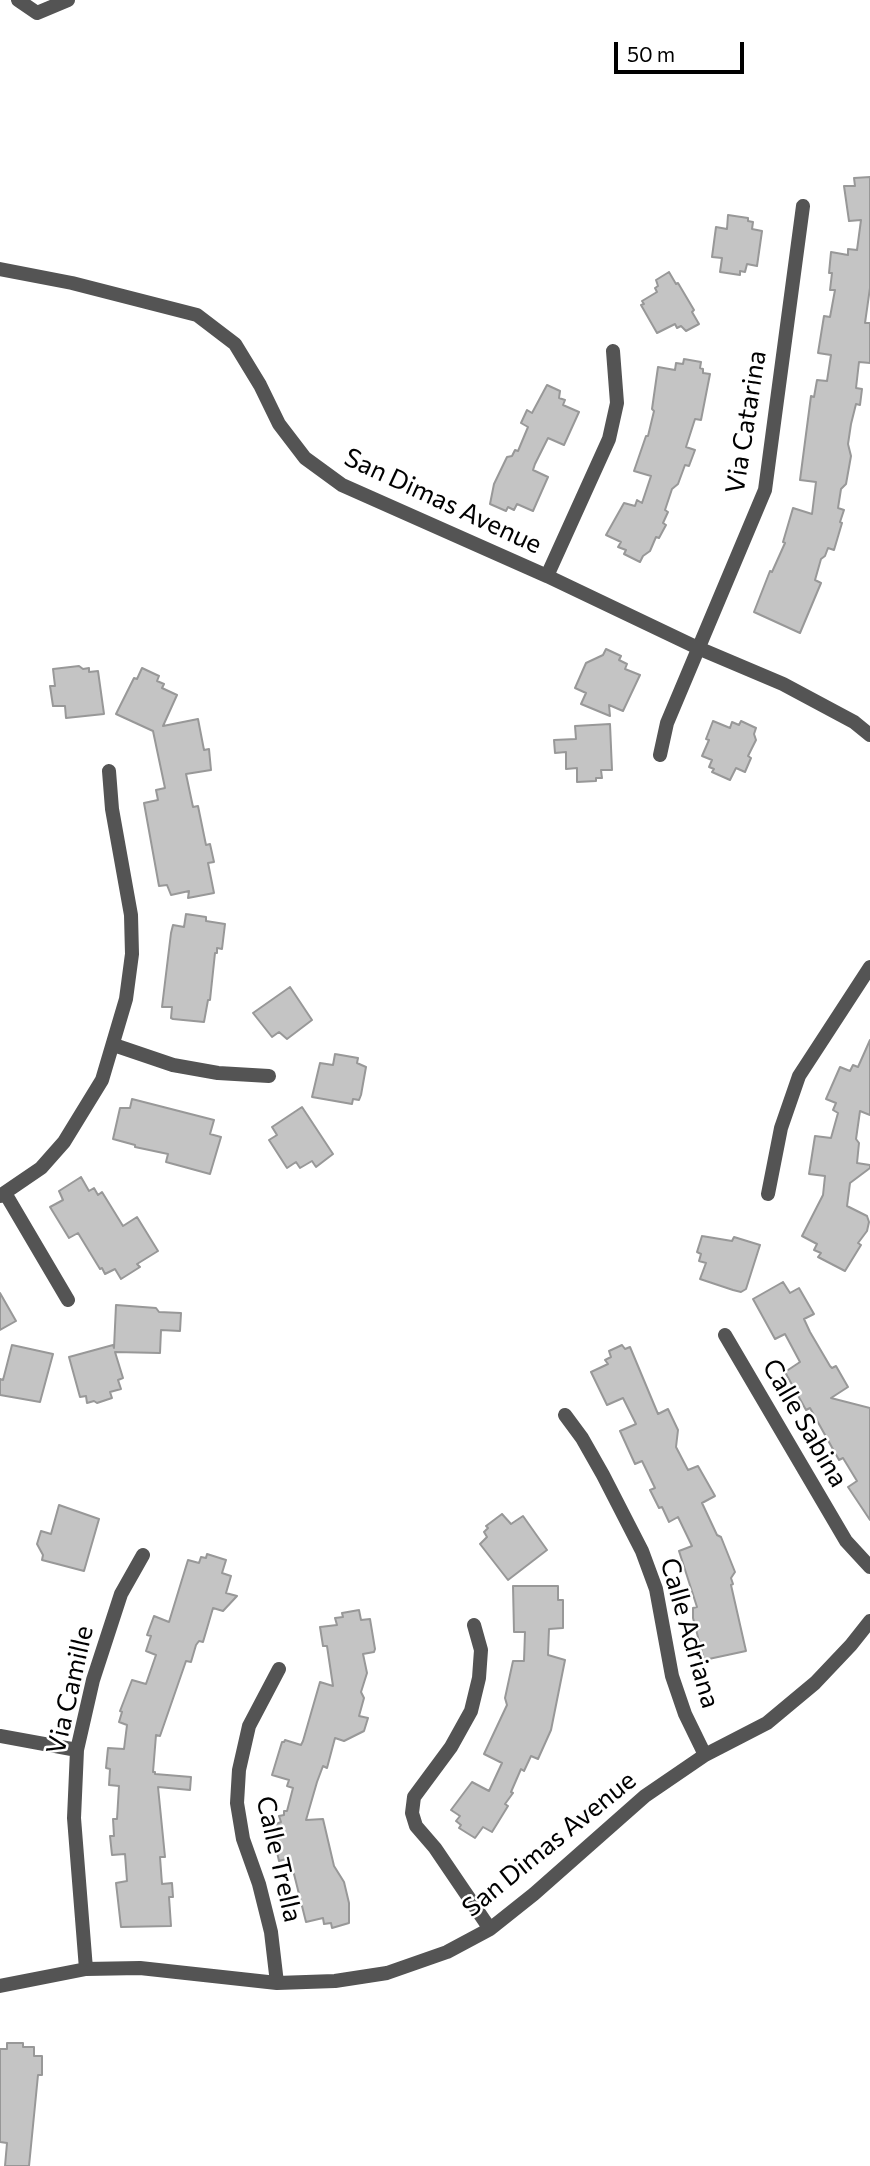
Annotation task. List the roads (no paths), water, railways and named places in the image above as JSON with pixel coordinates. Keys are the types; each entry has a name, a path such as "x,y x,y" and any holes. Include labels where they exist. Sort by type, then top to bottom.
{"street":[{"path":"18,0 37,13 68,0"},
{"name":"Via Catarina","path":"660,755 667,723 765,490 803,205"},
{"name":"San Dimas Avenue","path":"0,269 72,283 197,315 235,344 260,385 279,424 305,458 342,485 547,576 698,648 783,684 854,722 870,735"},
{"path":"547,576 609,439 617,403 613,351"},
{"path":"68,1300 3,1194 41,1168 64,1142 102,1080 127,999 132,954 131,915 112,809 109,771"},
{"path":"768,1194 781,1128 799,1076 870,967"},
{"path":"114,1045 173,1065 218,1073 269,1076"},
{"name":"Calle Sabina","path":"724,1335 846,1541 870,1567"},
{"name":"Calle Adriana","path":"565,1415 603,1475 642,1551 656,1589 672,1676 685,1714 705,1755"},
{"name":"Via Camille","path":"86,1969 74,1818 77,1750 93,1681 121,1594 143,1555"},
{"name":"San Dimas Avenue","path":"0,1986 86,1969 139,1968 277,1983 335,1981 387,1973 447,1952 490,1928 534,1894 645,1796 705,1755 767,1723 815,1683 870,1621"},
{"path":"474,1625 481,1650 479,1678 471,1711 451,1747 414,1797 412,1813 416,1826 435,1848 490,1928"},
{"name":"Calle Trella","path":"277,1983 271,1932 259,1884 243,1839 237,1803 239,1770 248,1726 279,1669"},
{"path":"0,1736 77,1750"}]}
